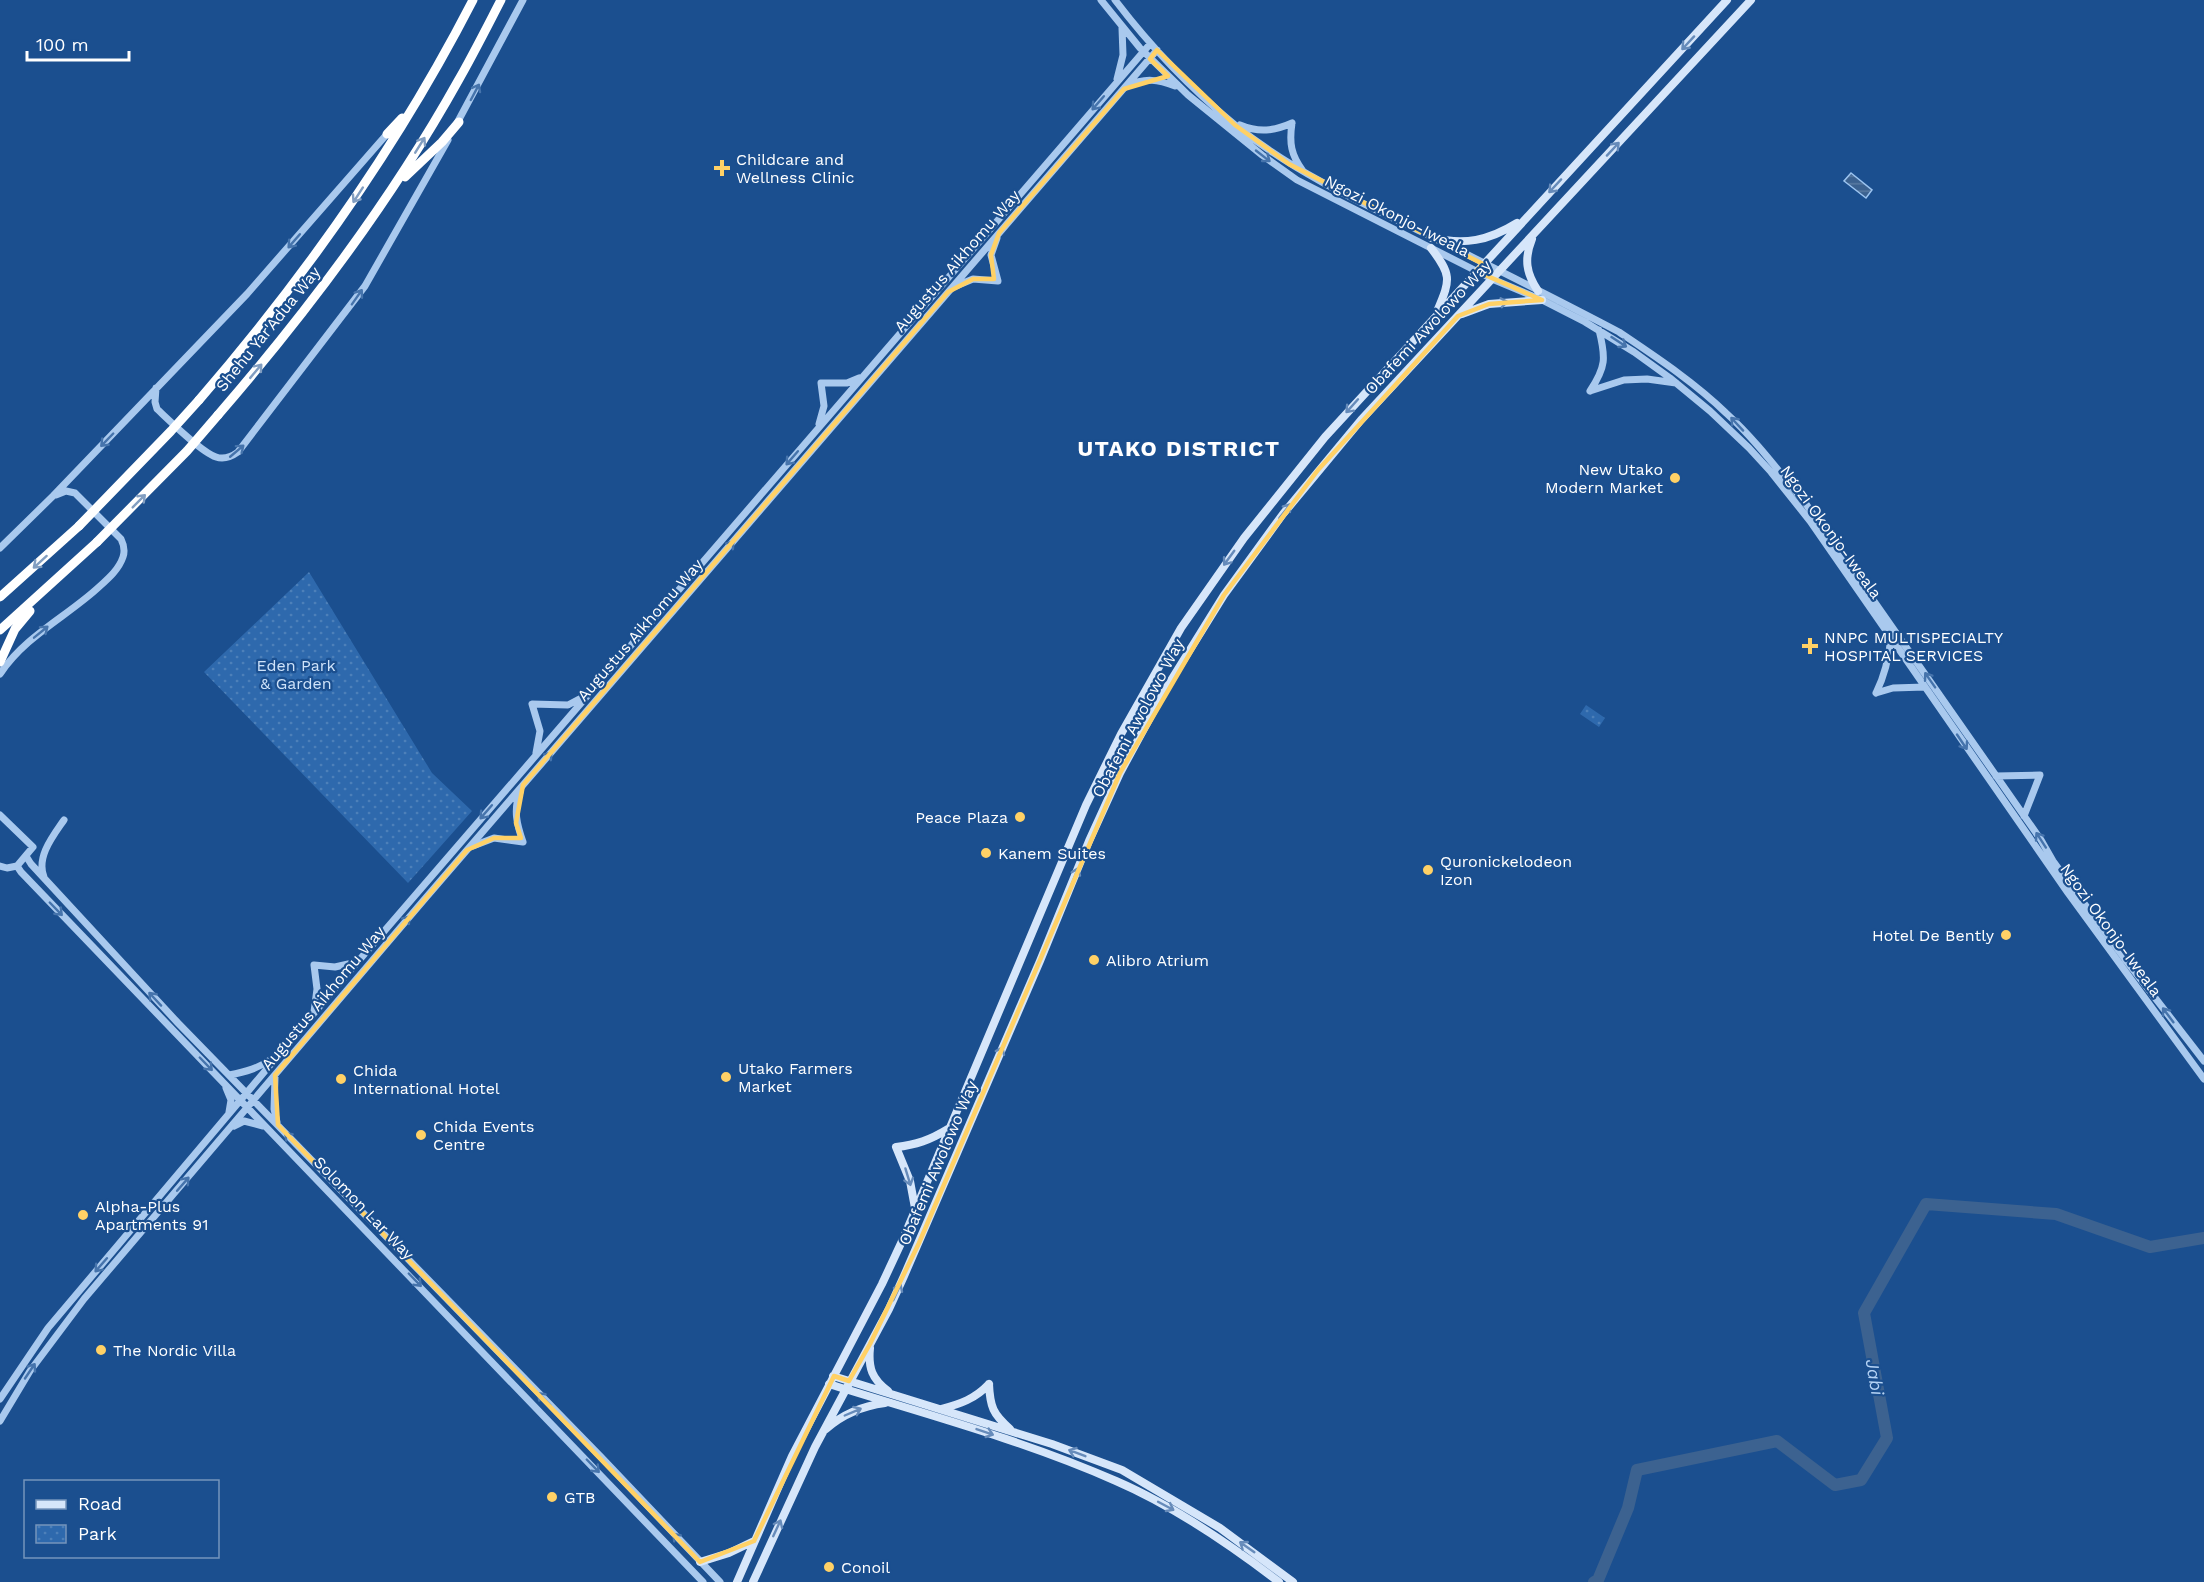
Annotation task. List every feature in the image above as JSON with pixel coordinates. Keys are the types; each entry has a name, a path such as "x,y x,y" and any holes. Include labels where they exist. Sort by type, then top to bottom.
{"highway":[{"name":"Shehu Yar'Adua Way","path":"0,597 79,526 156,448 245,347 321,249 359,194 428,86 473,0"},
{"name":"Shehu Yar'Adua Way","path":"0,630 97,542 187,451 294,324 384,201 459,81 501,0"},
{"path":"387,134 411,109 428,86"},
{"path":"384,201 410,170 442,142 459,122"},
{"path":"0,662 21,620 68,569"}],"main road":[{"name":"Obafemi Awolowo Way","path":"737,1582 792,1456 882,1284 1086,805 1121,734 1181,628 1244,538 1302,463 1482,264 1728,0"},
{"name":"Obafemi Awolowo Way","path":"753,1582 822,1432 889,1309 920,1243 1094,831 1131,751 1165,690 1224,595 1288,507 1361,420 1751,0"},
{"path":"1432,238 1453,242 1478,240 1505,231 1526,218"},
{"path":"1533,235 1526,258 1527,268 1538,291"},
{"path":"1431,248 1445,267 1447,274 1445,292 1435,316"},
{"path":"1458,316 1489,304 1542,300"},
{"path":"915,1208 910,1181 896,1147 916,1145 949,1128"},
{"path":"870,1344 868,1360 871,1372 890,1398"},
{"path":"833,1376 1038,1450 1116,1481 1176,1512 1278,1582"},
{"path":"829,1384 939,1409 1052,1444 1122,1470 1220,1528 1293,1582"},
{"path":"939,1409 970,1400 979,1395 989,1384 990,1404 996,1415 1014,1432"},
{"path":"822,1432 848,1414 890,1398"},
{"path":"700,1562 729,1553 754,1541"}],"street":[{"path":"156,388 154,402 157,409 207,453 224,458 238,452 364,286 459,122 523,0"},
{"name":"Ngozi Okonjo-Iweala","path":"1101,0 1143,52 1179,87 1254,149 1297,180 1492,279 1542,300 1599,330 1677,383 1730,429 1771,472 1810,521 2068,893 2204,1079"},
{"name":"Ngozi Okonjo-Iweala","path":"1115,0 1156,51 1204,99 1268,149 1306,174 1619,332 1653,355 1726,413 1806,504 2053,861 2204,1061"},
{"path":"1115,84 1123,55 1122,26"},
{"name":"Augustus Aikhomu Way","path":"0,1399 48,1328 313,1014 1150,44"},
{"name":"Augustus Aikhomu Way","path":"0,1421 30,1371 84,1299 467,850 1156,51"},
{"path":"1124,88 1136,82 1152,80 1179,87"},
{"path":"1232,122 1248,129 1268,131 1277,130 1292,123 1291,152 1306,174"},
{"path":"0,548 250,291 387,134"},
{"path":"948,292 963,282 973,279 998,281 992,255 999,233"},
{"path":"1599,330 1604,351 1604,367 1590,391 1624,380 1647,379 1677,383"},
{"path":"817,429 824,406 821,383 847,383 865,374"},
{"path":"0,674 10,660 27,644 106,580 116,570 123,557 122,539 75,493 66,491 53,496"},
{"path":"1891,637 1888,663 1876,693 1893,688 1925,687"},
{"path":"534,758 539,745 540,731 532,704 568,705 594,690"},
{"path":"1996,776 2040,775 2024,816"},
{"path":"467,850 478,843 494,838 522,842 516,824 516,808 524,785"},
{"path":"0,814 33,847 19,869"},
{"path":"45,880 42,874 44,854 64,820"},
{"name":"Solomon Lar Way","path":"26,856 45,880 178,1023 720,1582"},
{"path":"0,866 19,869 31,864"},
{"name":"Solomon Lar Way","path":"19,869 703,1582"},
{"path":"313,1014 317,989 314,965 342,967 358,961"},
{"path":"229,1075 243,1073 260,1066 284,1049"},
{"path":"275,1075 274,1109 278,1125"},
{"path":"222,1081 231,1100 229,1114"},
{"path":"232,1127 244,1121 254,1122 268,1128"}],"highlighted area":[{"path":"1157,50 1235,125 1289,164 1483,264 1476,271 1542,300 1489,304 1458,316 1318,470 1224,595 1120,773 919,1243 870,1344 849,1381 834,1376 754,1541 700,1562 278,1125 275,1075 467,850 494,838 521,838 516,823 523,785 948,292 973,279 994,279 991,255 999,233 1124,89 1168,76 1150,59"}],"green space":[{"name":"Eden Park & Garden","path":"309,572 432,773 472,811 408,883 204,672"},
{"path":"1586,705 1605,718 1599,727 1580,714"}],"shaded area":[{"path":"1851,173 1872,190 1866,198 1844,181"}],"waterway":[{"name":"Jabi","path":"1594,1582 1598,1580 1628,1508 1637,1470 1777,1441 1835,1485 1861,1480 1887,1438 1864,1313 1926,1204 2056,1214 2150,1247 2204,1238"}],"place":[{"name":"Childcare and Wellness Clinic","path":"722,168"},
{"name":"New Utako Modern Market","path":"1675,478"},
{"name":"NNPC MULTISPECIALTY HOSPITAL SERVICES","path":"1810,646"},
{"name":"Peace Plaza","path":"1020,817"},
{"name":"Kanem Suites","path":"986,853"},
{"name":"Quronickelodeon Izon","path":"1428,870"},
{"name":"Hotel De Bently","path":"2006,935"},
{"name":"Alibro Atrium","path":"1094,960"},
{"name":"Utako Farmers Market","path":"726,1077"},
{"name":"Chida International Hotel","path":"341,1079"},
{"name":"Chida Events Centre","path":"421,1135"},
{"name":"Alpha-Plus Apartments 91","path":"83,1215"},
{"name":"The Nordic Villa","path":"101,1350"},
{"name":"GTB","path":"552,1497"},
{"name":"Conoil","path":"829,1567"}],"district":[{"name":"UTAKO DISTRICT","path":"1179,448"}]}
